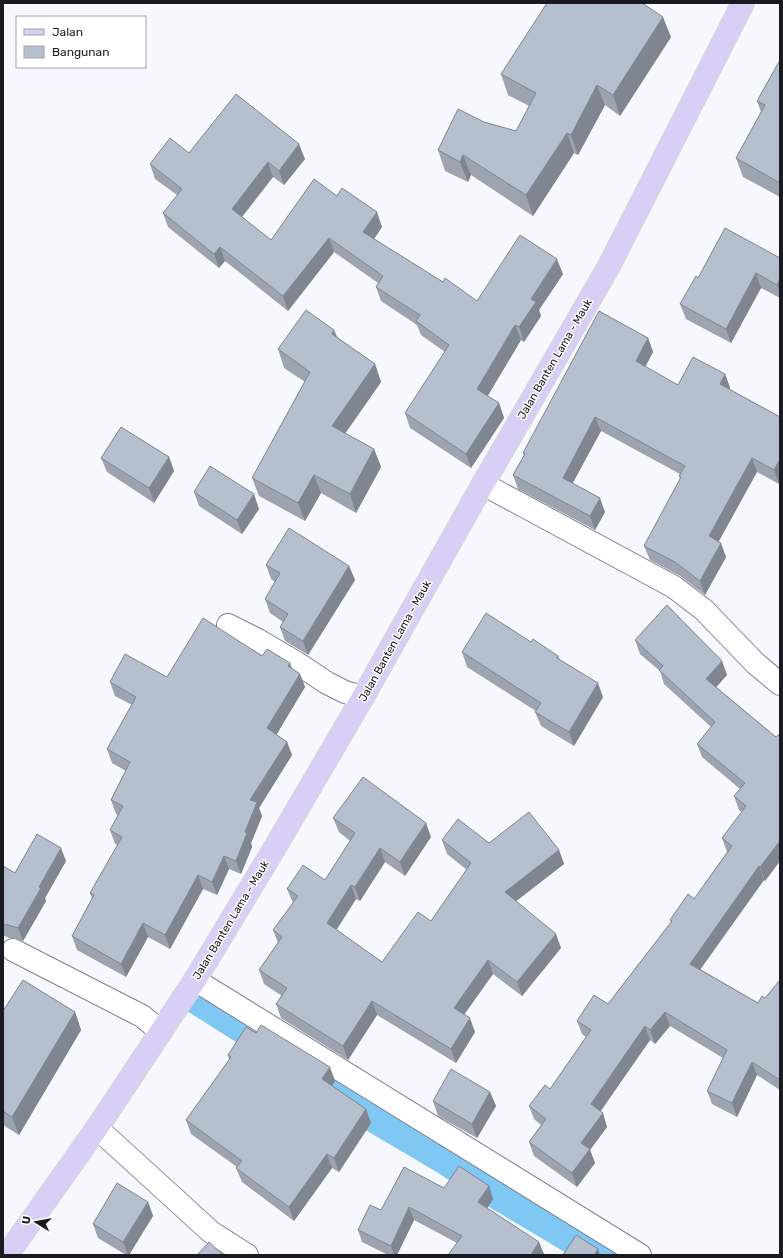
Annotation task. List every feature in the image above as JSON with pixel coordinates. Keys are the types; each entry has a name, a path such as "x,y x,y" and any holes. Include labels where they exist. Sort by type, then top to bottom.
{"main road":[{"name":"Jalan Banten Lama - Mauk","path":"7,1255 97,1128 195,980 278,844 609,266 743,3"}],"street":[{"path":"483,484 674,587 704,610 755,663 780,684"},
{"path":"228,625 300,664 327,683 345,692 363,697"},
{"path":"13,950 142,1016 160,1031"},
{"path":"195,980 640,1255"},
{"path":"97,1128 211,1232 247,1255"}],"building":[{"path":"547,3 642,3 663,17 613,95 597,85 571,135 567,133 526,195 463,155 460,162 438,150 458,109 484,122 516,131 536,93 501,74"},
{"path":"780,60 780,183 736,158 765,105 757,101"},
{"path":"236,94 299,144 279,171 268,162 232,209 271,240 314,179 337,196 342,188 377,212 363,232 443,282 445,278 477,301 520,235 557,259 531,299 536,302 519,327 515,325 477,389 499,403 466,454 405,413 449,345 416,321 420,315 376,287 383,276 329,238 283,296 220,247 214,254 163,213 182,189 150,164 170,138 189,153"},
{"path":"725,228 780,258 780,279 777,285 756,273 726,329 680,304 696,276 698,278"},
{"path":"306,310 334,330 332,334 375,364 332,426 374,449 350,494 314,475 298,503 252,478 310,372 278,349"},
{"path":"599,311 648,338 636,361 678,385 693,357 725,374 720,384 780,417 780,459 774,470 752,458 709,536 721,543 700,581 675,562 644,546 681,477 679,476 685,466 595,417 563,478 600,498 590,516 513,475 525,454 523,453"},
{"path":"121,427 169,457 149,488 101,458"},
{"path":"210,466 254,494 237,520 194,492"},
{"path":"289,528 349,566 303,641 280,627 288,614 265,599 280,573 266,565"},
{"path":"667,605 722,661 706,679 776,737 780,733 780,841 760,867 759,866 690,964 758,1003 762,996 765,998 780,980 780,1080 752,1062 732,1103 707,1091 727,1050 665,1012 650,1030 645,1026 591,1104 603,1113 581,1143 590,1149 572,1173 529,1142 546,1119 529,1106 545,1085 550,1089 591,1030 577,1021 594,995 608,1004 672,921 670,920 688,894 694,899 732,846 722,838 746,806 734,796 745,783 697,744 715,722 659,670 663,666 635,640"},
{"path":"486,613 531,642 533,639 558,656 557,658 598,683 569,732 535,712 541,703 462,652"},
{"path":"203,618 262,656 267,649 290,663 288,666 300,674 267,728 287,742 250,800 257,802 245,832 247,833 236,861 224,856 212,882 198,875 165,935 143,923 121,964 72,936 94,895 90,893 122,837 110,830 123,806 111,800 130,762 107,749 136,697 110,682 125,654 167,677"},
{"path":"363,777 426,823 400,862 380,848 355,887 351,885 327,923 382,962 418,912 431,921 471,863 442,840 458,819 489,843 529,812 559,850 505,892 556,934 517,982 488,960 454,1008 470,1018 451,1049 372,1001 343,1046 276,1004 287,988 259,970 282,937 273,930 298,896 287,889 303,865 325,880 355,833 333,818"},
{"path":"37,834 61,848 39,887 41,888 18,928 5,925 3,924 3,866 15,873"},
{"path":"23,980 75,1012 12,1117 3,1111 3,1011"},
{"path":"261,1025 330,1067 322,1079 366,1109 334,1158 327,1154 289,1207 236,1168 242,1161 186,1120 231,1057 228,1055 246,1027 256,1033"},
{"path":"451,1069 490,1092 472,1124 433,1101"},
{"path":"459,1166 489,1186 478,1202 539,1242 531,1255 448,1255 462,1236 409,1207 391,1246 358,1230 370,1205 381,1210 404,1167 444,1188"},
{"path":"117,1183 148,1202 123,1242 93,1224"},
{"path":"576,1235 598,1249 594,1255 563,1255"},
{"path":"209,1242 223,1255 197,1255"}],"waterway":[{"path":"193,996 319,1075 368,1113 446,1159 497,1193 601,1255"}]}
